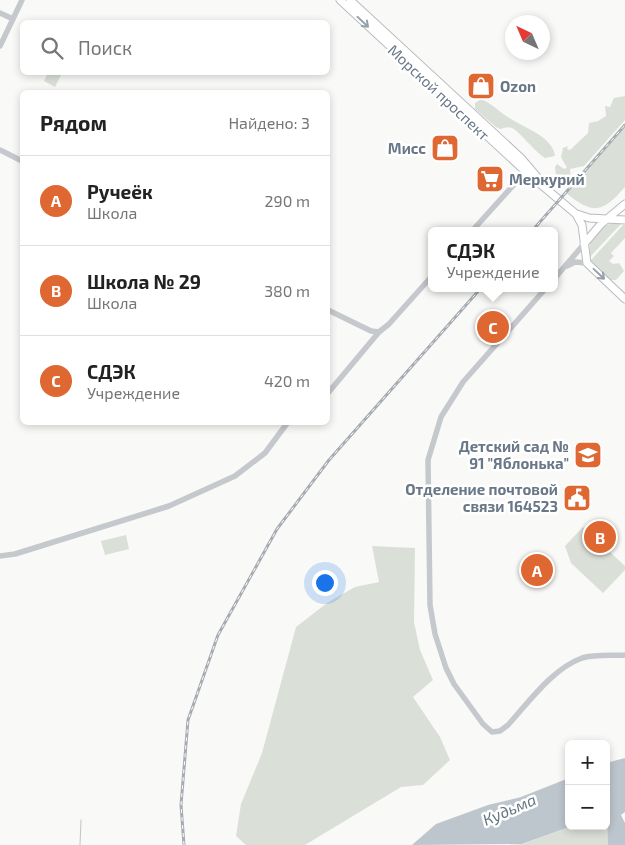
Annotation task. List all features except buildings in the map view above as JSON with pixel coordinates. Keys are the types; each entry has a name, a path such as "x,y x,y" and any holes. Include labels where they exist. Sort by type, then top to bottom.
{"main road":[{"name":"Морской проспект","path":"340,0 353,5 576,214"},
{"path":"584,244 601,224 625,206"},
{"path":"576,214 589,218 625,220"},
{"path":"576,214 582,225 587,263 625,299"}],"street":[{"path":"0,46 22,0"},
{"path":"0,13 13,19"},
{"path":"0,150 20,160"},
{"path":"476,227 528,170"},
{"path":"558,274 584,244"},
{"path":"565,266 575,262 587,263"},
{"path":"330,391 379,332 389,324 428,280"},
{"path":"542,292 463,382 441,417 428,460 430,605 435,634 446,668 454,684 483,724 492,732 500,731 508,725 552,679 570,664 584,658 625,655"},
{"path":"330,311 371,331 379,332"},
{"path":"0,556 14,554 169,506 241,473 265,453 286,425"}],"shaded area":[{"path":"47,75 61,75 55,87 44,81"},
{"path":"625,96 625,120 584,166 570,169 571,179 566,185 561,185 556,177 555,167 557,164 564,169 567,168 561,157 563,148 568,146 567,149 570,150 588,133 589,123 598,121 606,116 605,106 610,107 614,98"},
{"path":"481,99 507,117 544,138 553,149 555,156 545,158 512,128 500,129 496,127 475,109 475,103"},
{"path":"625,127 625,187 610,202 598,208 584,205 566,193"},
{"path":"615,223 621,224 590,257 590,245 595,234 603,227"},
{"path":"625,225 625,238 611,253 614,256 609,261 613,264 619,263 624,271 616,280 609,280 591,264 591,260"},
{"path":"583,527 625,566 625,570 603,593 571,563 565,546"},
{"path":"126,535 129,549 105,555 101,541"},
{"path":"372,546 415,548 414,622 420,650 433,680 413,697 440,737 450,760 423,785 401,787 305,845 246,845 236,836 241,804 262,753 296,627 327,603 355,587 379,582"},
{"path":"565,829 609,830 608,845 511,845 523,844"}],"water":[{"path":"625,758 625,812 621,815 625,823 625,845 608,845 608,830 610,830 610,762"},
{"name":"Кудьма","path":"565,780 565,829 522,844 412,845 436,824 488,805 521,797"}],"waterway":[{"path":"80,845 81,820"}],"railway":[{"path":"536,227 625,125"},
{"path":"184,845 181,805 188,720 218,635 277,529 329,460 477,292"}],"place":[{"name":"Ozon","path":"481,86"},
{"name":"Мисс","path":"445,148"},
{"name":"Меркурий","path":"490,179"},
{"name":"СДЭК","path":"493,327"},
{"name":"Детский сад № 91 \"Яблонька\"","path":"588,455"},
{"name":"Отделение почтовой связи 164523","path":"577,498"},
{"name":"Школа № 29","path":"600,537"},
{"name":"Ручеёк","path":"537,570"}]}
